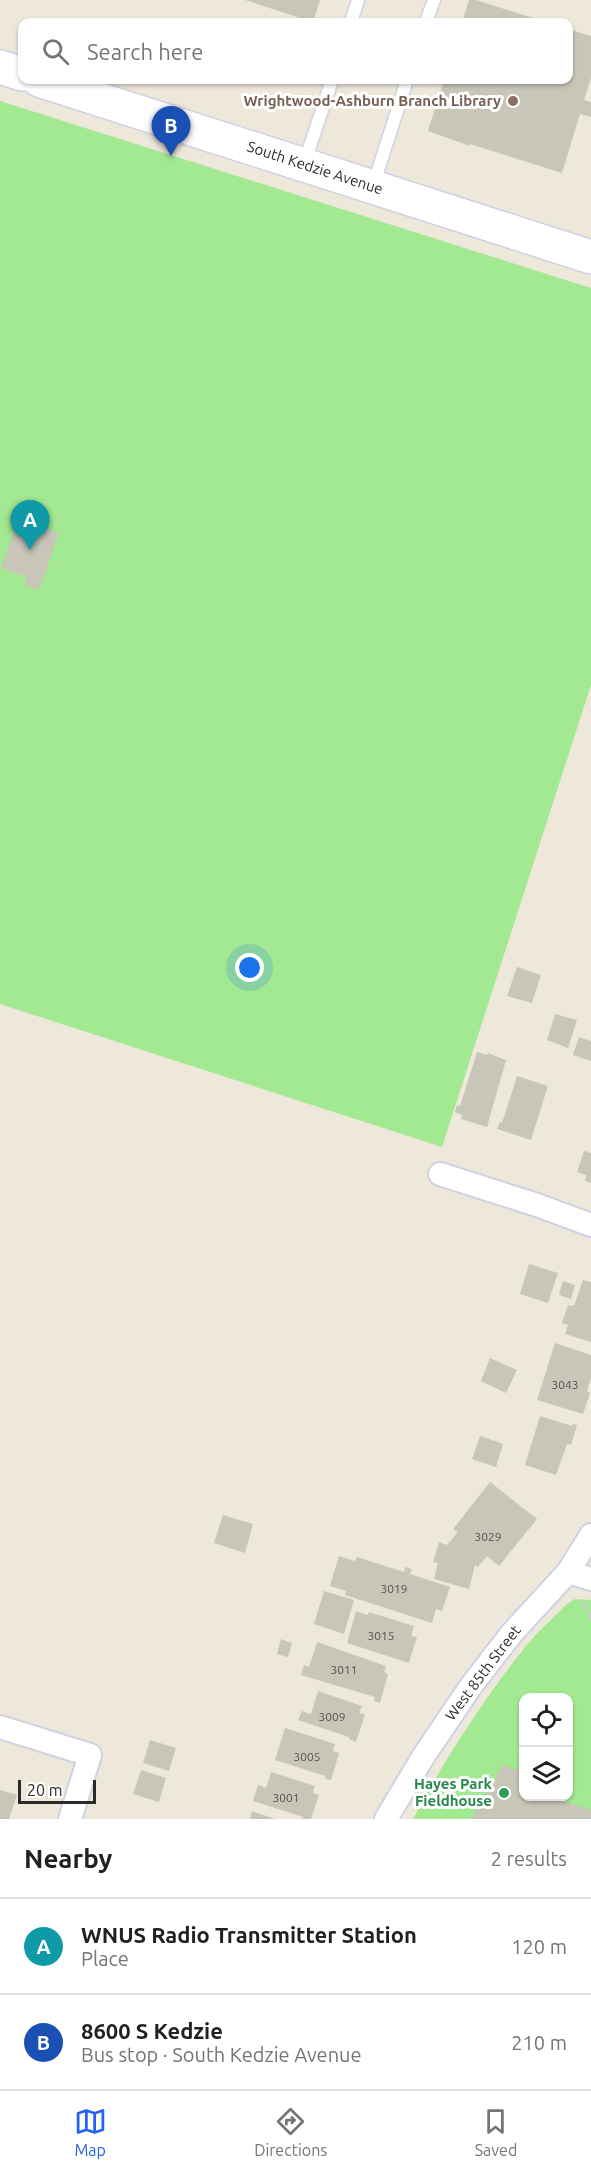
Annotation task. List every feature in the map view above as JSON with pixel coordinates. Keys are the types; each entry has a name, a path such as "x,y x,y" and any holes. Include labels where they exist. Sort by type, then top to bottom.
{"main road":[{"path":"0,67 18,73"},
{"name":"South Kedzie Avenue","path":"52,84 591,257"}],"street":[{"path":"440,1174 591,1225"},
{"name":"West 85th Street","path":"387,1819 423,1757 471,1686 512,1633 568,1572 591,1535"},
{"path":"568,1572 585,1588"},
{"path":"0,1727 90,1755 70,1819"}],"lane":[{"path":"352,18 358,0"},
{"path":"427,18 434,0"},
{"path":"304,164 331,84"},
{"path":"373,186 406,84"}],"path":[{"path":"585,1588 591,1619"}],"green space":[{"path":"0,101 591,288 591,685 442,1147 0,1004"},
{"path":"575,1599 591,1600 591,1819 413,1819 450,1754 492,1691 538,1633"}],"building":[{"path":"245,0 320,0 314,18 301,18"},
{"path":"469,0 476,0 533,18 463,18"},
{"name":"Wrightwood-Ashburn Branch Library","path":"573,31 591,36 591,78 584,100 591,102 591,117 580,114 562,173 428,131 443,84 573,84"},
{"path":"25,520 59,533 39,590 24,585 27,577 1,568 14,531 21,533"},
{"path":"517,967 541,975 532,1003 507,996"},
{"path":"555,1014 577,1020 568,1048 547,1040"},
{"path":"579,1037 591,1041 591,1061 573,1055"},
{"path":"477,1052 487,1055 488,1053 506,1060 487,1127 461,1119 462,1115 455,1112 457,1105 460,1106"},
{"path":"517,1076 548,1086 531,1140 497,1129 500,1122 502,1123"},
{"path":"584,1151 591,1153 591,1183 585,1181 586,1175 577,1172"},
{"path":"529,1264 558,1273 548,1303 520,1294"},
{"path":"583,1280 591,1282 591,1342 565,1334 568,1325 562,1323 568,1305 574,1306"},
{"path":"563,1281 575,1285 571,1299 559,1295"},
{"path":"555,1343 591,1355 591,1378 587,1391 590,1393 583,1414 537,1400"},
{"path":"490,1358 517,1370 506,1393 481,1381"},
{"path":"540,1416 572,1426 577,1425 571,1445 567,1444 556,1475 525,1465"},
{"path":"480,1436 503,1444 496,1467 472,1459"},
{"path":"490,1482 537,1519 499,1566 487,1556 478,1567 475,1565 469,1589 434,1579 438,1563 433,1562 439,1542 447,1545 458,1532 453,1529"},
{"path":"223,1515 253,1524 245,1553 214,1543"},
{"path":"339,1556 355,1561 357,1557 404,1572 405,1567 412,1569 410,1574 450,1587 442,1611 436,1609 432,1623 345,1595 346,1591 330,1586"},
{"path":"324,1591 354,1600 344,1634 314,1624"},
{"path":"356,1611 368,1615 369,1612 414,1626 411,1636 417,1637 409,1663 347,1643"},
{"path":"281,1639 292,1643 288,1657 277,1654"},
{"path":"317,1642 386,1666 384,1672 388,1674 380,1703 374,1701 375,1697 301,1675 304,1665 309,1667"},
{"path":"318,1691 362,1706 359,1713 365,1714 356,1742 349,1737 298,1720 302,1711 311,1714"},
{"path":"285,1728 335,1744 333,1751 339,1753 331,1780 275,1760"},
{"path":"150,1740 176,1748 169,1771 143,1763"},
{"name":"Hayes Park Fieldhouse","path":"503,1765 519,1770 519,1801 563,1801 591,1810 591,1819 471,1819"},
{"path":"141,1770 166,1778 159,1802 133,1794"},
{"path":"271,1772 315,1786 313,1793 319,1795 311,1819 302,1819 303,1817 253,1801 258,1785 266,1788"},
{"path":"0,1790 17,1795 9,1819 0,1819"},
{"path":"252,1811 275,1819 250,1819"}],"place":[{"name":"Wrightwood-Ashburn Branch Library","path":"513,101"},
{"name":"8600 S Kedzie","path":"171,156"},
{"name":"WNUS Radio Transmitter Station","path":"30,550"},
{"name":"Hayes Park Fieldhouse","path":"504,1793"}]}
